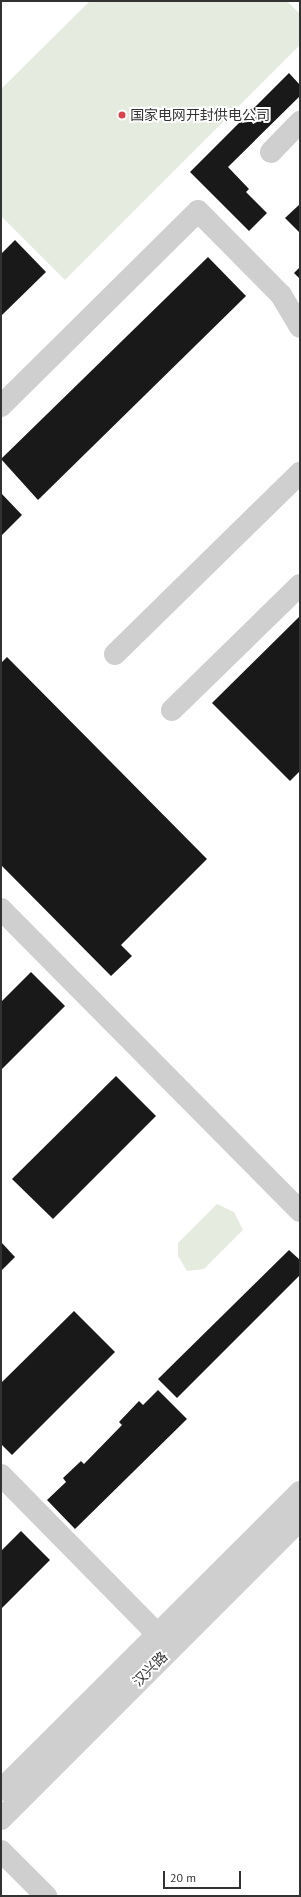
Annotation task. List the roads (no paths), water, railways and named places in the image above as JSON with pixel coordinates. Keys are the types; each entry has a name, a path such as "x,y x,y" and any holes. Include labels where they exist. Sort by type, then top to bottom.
{"street":[{"path":"271,152 300,122"},
{"path":"1,406 198,211 281,295 300,327"},
{"path":"115,654 300,472"},
{"path":"172,710 300,585"},
{"path":"1,909 300,1211"},
{"path":"1,1475 158,1634"},
{"name":"汉兴路","path":"1,1790 300,1492"},
{"name":"汉兴路","path":"1,1818 300,1520"},
{"path":"1,1851 46,1896"}],"place":[{"name":"国家电网开封供电公司","path":"122,115"}]}
